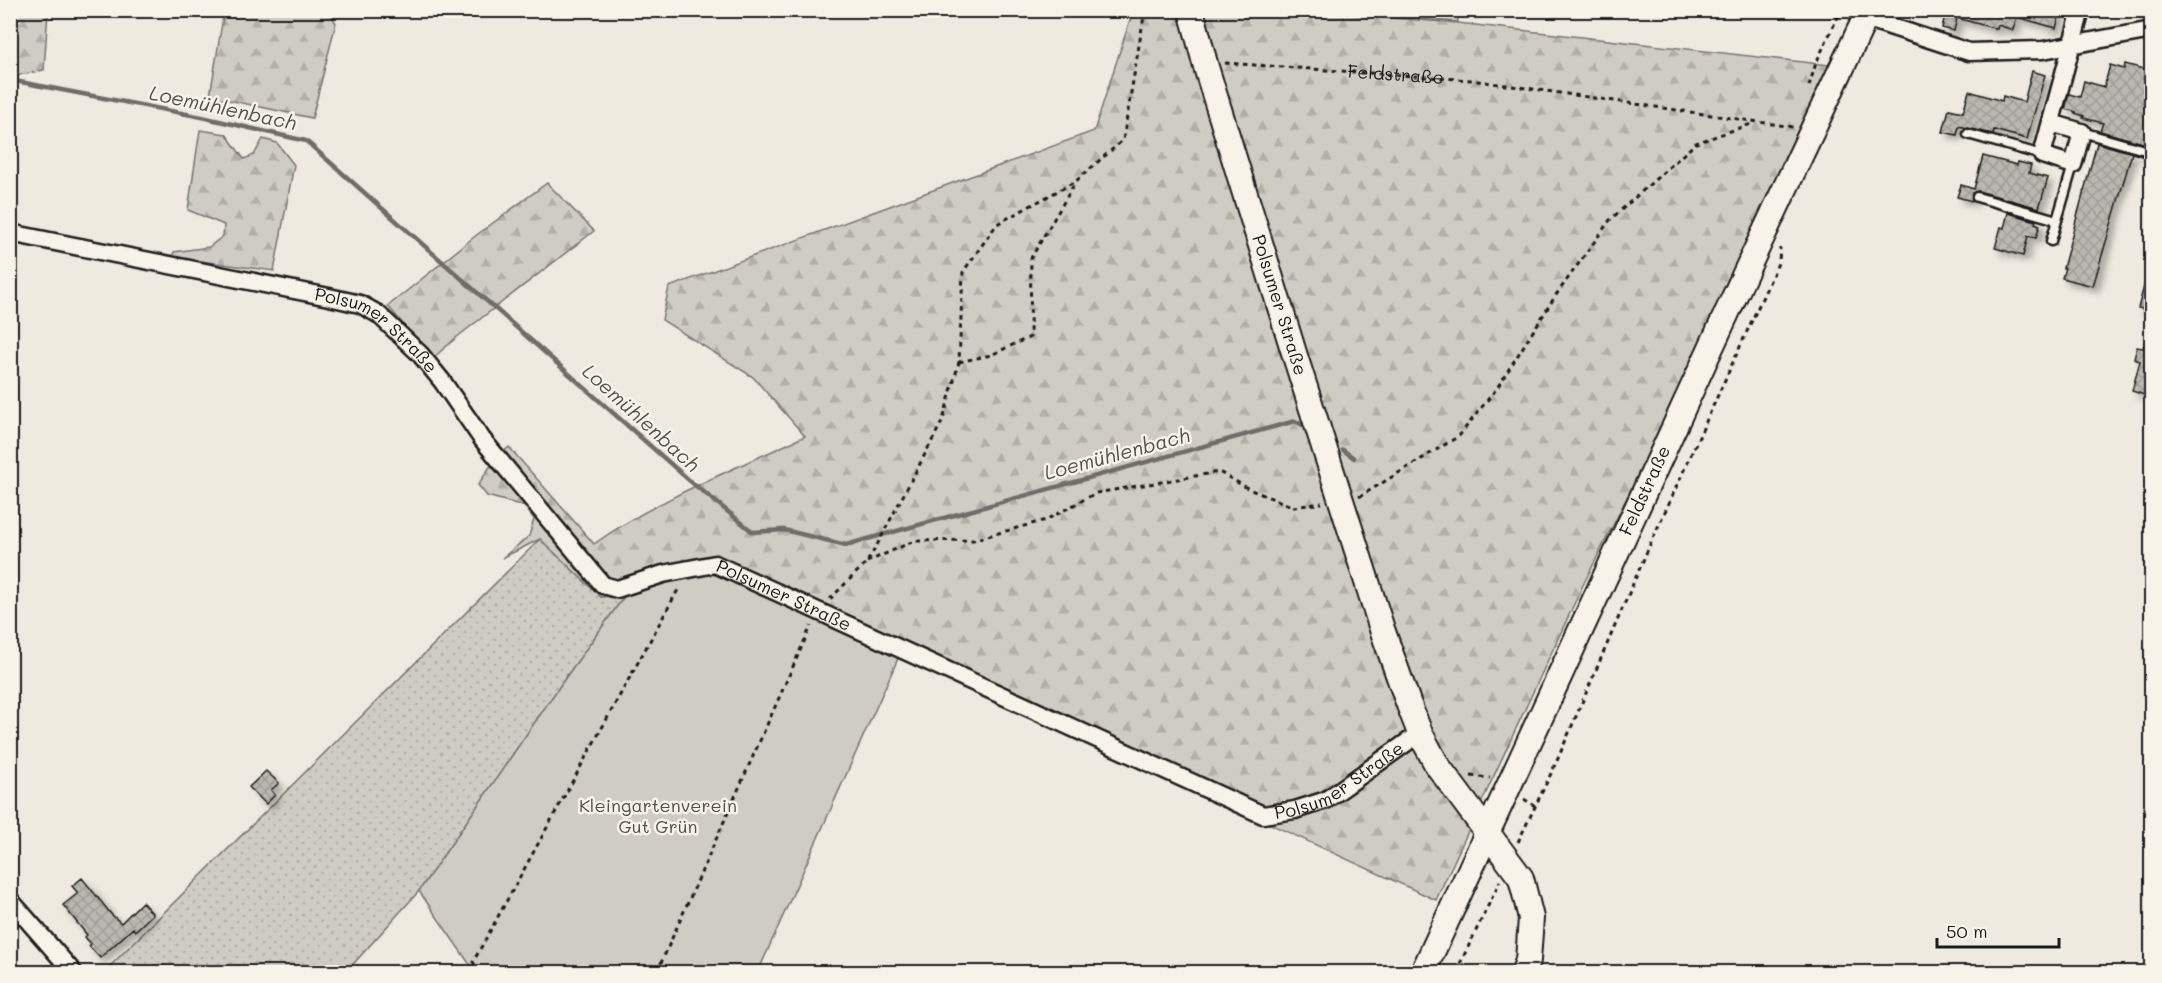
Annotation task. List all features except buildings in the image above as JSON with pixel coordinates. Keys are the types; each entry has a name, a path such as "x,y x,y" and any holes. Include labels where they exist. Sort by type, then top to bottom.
{"main road":[{"name":"Polsumer Straße","path":"1191,10 1206,67 1349,500 1382,628 1420,733 1437,765 1521,878 1531,918 1528,960 1524,972"},
{"name":"Feldstraße","path":"1423,972 1867,14"}],"street":[{"path":"2051,123 2082,132 2073,165 2042,155 2081,10"},
{"path":"1867,14 1969,52 2043,50 2151,30"},
{"name":"Polsumer Straße","path":"10,233 360,304 378,314 420,354 442,381 482,439 603,585 617,589 663,574 715,564 1263,815 1295,810 1326,800 1420,733"},
{"path":"10,900 73,972"}],"lane":[{"path":"2082,132 2141,149"},
{"path":"1968,134 2042,155"},
{"path":"2051,241 2073,165"},
{"path":"1977,197 2057,220"}],"path":[{"path":"657,972 818,611 867,562 943,420 959,362 963,272 997,224 1076,181 1123,140 1145,10"},
{"name":"Feldstraße","path":"1206,67 1220,62 1471,80 1798,128"},
{"path":"867,562 914,541 973,540 1046,520 1096,493 1219,471 1251,490 1294,507 1349,500 1459,436 1497,388 1556,295 1610,220 1696,143 1756,122"},
{"path":"959,362 991,355 1030,337 1031,258 1076,181"},
{"path":"480,972 473,962 689,569"},
{"path":"1456,972 1535,806"}],"green space":[{"path":"11,10 48,11 44,70 19,75 11,94"},
{"path":"1283,10 1458,23 1829,65 1666,420 1583,585 1436,900 733,578 675,579 626,594 601,597 540,539 502,558 529,536 534,519 524,506 487,496 478,485 495,459 509,447 594,544 670,499 805,436 753,377 662,320 669,287 1094,131 1133,11"},
{"path":"224,11 328,11 336,23 312,118 210,96"},
{"path":"1305,11 1457,11 1458,22"},
{"path":"200,130 226,134 244,159 254,155 263,139 277,143 294,165 274,271 172,257 174,252 209,247 223,236 224,225 188,210"},
{"path":"547,183 594,231 432,359 388,306 474,237"},
{"path":"540,539 601,597 626,594 419,891 346,972 104,972"},
{"name":"Kleingartenverein Gut Grün","path":"703,573 733,578 900,654 758,972 475,972 419,891 626,594"}],"waterway":[{"name":"Loemühlenbach","path":"10,80 202,117 306,141 690,481 753,532 784,530 846,545 1295,421 1308,428"},
{"name":"Loemühlenbach","path":"1343,450 1354,458"}]}
